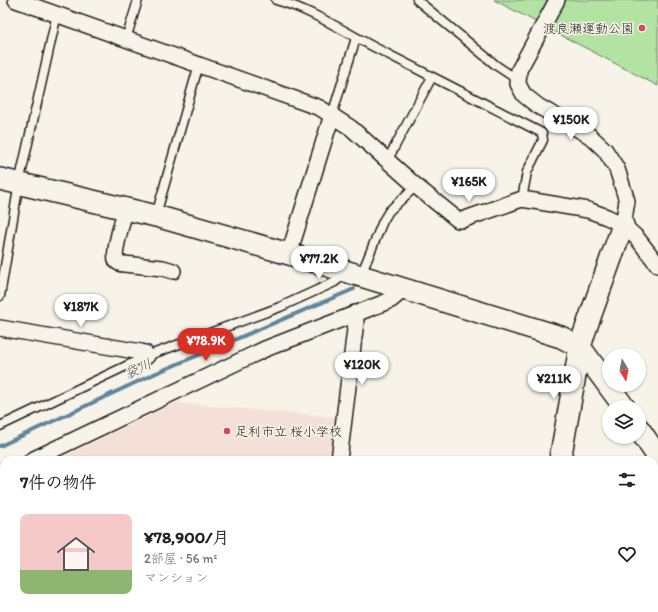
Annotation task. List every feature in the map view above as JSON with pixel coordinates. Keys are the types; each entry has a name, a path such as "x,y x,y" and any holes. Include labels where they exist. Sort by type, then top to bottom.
{"street":[{"path":"16,0 320,108 351,128 416,186 458,220 462,220 522,199 588,210 623,225 637,238 658,265"},
{"path":"557,0 518,74 519,88 524,95 538,106 590,136 605,150 617,169 627,201 623,225 580,347 561,456"},
{"path":"290,254 332,115"},
{"path":"9,181 156,216 290,254 561,337 580,347 619,400"},
{"path":"126,209 121,225 116,260 119,263 124,264 163,268 173,271"},
{"path":"40,456 265,349 391,300 397,295 400,288"},
{"path":"339,456 356,321 355,313"},
{"path":"0,328 141,352 145,353 147,356"},
{"path":"646,439 657,456"}],"lane":[{"path":"126,39 138,0"},
{"path":"276,0 295,5 356,38 542,133 543,140 527,172 522,199"},
{"path":"417,0 497,66 509,74 518,74"},
{"path":"0,296 9,181 57,14"},
{"path":"332,115 356,38"},
{"path":"156,216 199,64"},
{"path":"387,161 432,77"},
{"path":"0,426 147,356 280,307 352,273 389,211 416,186"}],"shaded area":[{"name":"足利市立 桜小学校","path":"176,403 336,417 331,456 64,456"}],"green space":[{"path":"494,0 658,0 658,86"}],"waterway":[{"name":"袋川","path":"0,446 154,374 354,289"}],"place":[{"name":"渡良瀬運動公園","path":"642,28"},
{"name":"足利市立 桜小学校","path":"227,431"}]}
